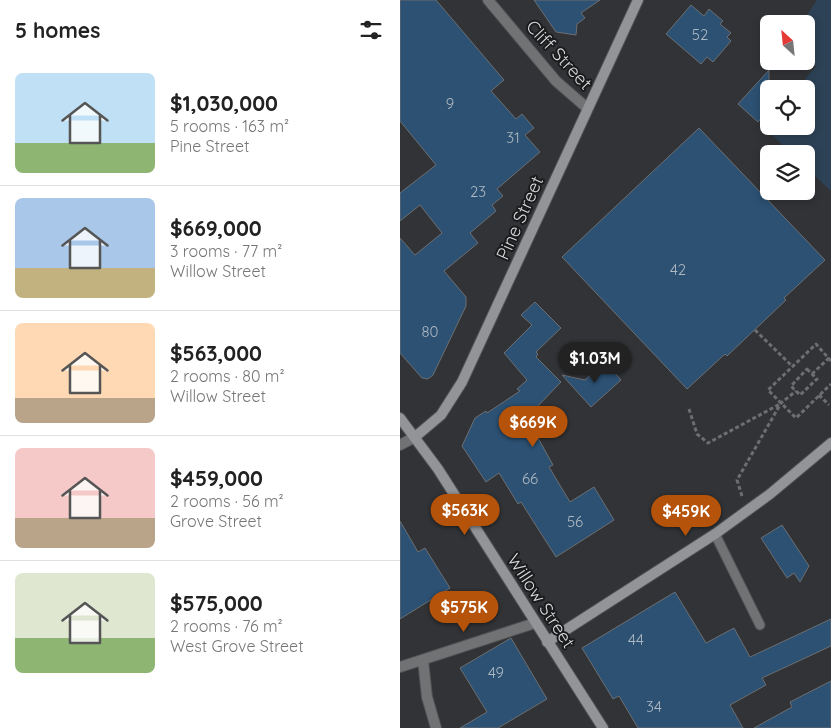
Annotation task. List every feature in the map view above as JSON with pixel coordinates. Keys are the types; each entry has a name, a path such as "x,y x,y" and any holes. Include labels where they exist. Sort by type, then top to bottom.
{"street":[{"name":"Cliff Street","path":"488,0 556,81 587,108"},
{"name":"Pine Street","path":"415,437 441,415 458,389 638,0"},
{"name":"Willow Street","path":"400,418 415,437 603,728"},
{"path":"400,445 415,437"},
{"path":"547,642 715,534 747,511 831,443"},
{"path":"400,667 535,623"},
{"path":"423,660 427,697 436,728"}],"lane":[{"path":"715,534 760,625"}],"path":[{"path":"754,330 792,366"},
{"path":"812,374 830,358 816,344 768,390 796,418 831,384"},
{"path":"808,370 816,378 800,395 796,391 791,386 808,370"},
{"path":"689,409 697,434 708,443 781,403 796,391"},
{"path":"819,395 829,405"},
{"path":"747,511 737,480 781,403"}],"shaded area":[{"path":"817,0 831,0 831,191 815,176 815,145 783,145 772,135 815,135 815,80 804,80 813,70 815,70 816,66 815,15 807,15"}],"building":[{"path":"400,0 436,0 504,80 491,91 516,119 522,114 534,128 525,135 540,152 497,189 503,196 492,205 496,211 470,233 478,243 444,271 466,297 466,306 433,375 428,379 422,378 400,353 400,238 415,255 442,233 420,205 400,221 400,193 436,165 400,121"},
{"path":"534,0 600,0 581,13 585,18 577,24 576,35 556,32"},
{"path":"691,5 704,16 709,9 723,21 720,24 731,33 727,37 731,41 713,62 707,57 701,64 666,34"},
{"path":"769,70 769,80 760,80 760,120 758,122 738,104"},
{"path":"699,128 760,192 760,200 768,200 825,260 784,298 786,300 727,356 725,354 687,389 562,257"},
{"path":"535,302 561,328 536,352 538,354 536,357 561,382 533,411 540,422 534,426 541,436 538,438 553,465 549,467 570,502 594,487 614,520 556,557 521,502 518,504 499,473 486,482 462,446 475,418 486,411 487,413 520,391 517,389 527,380 504,353 532,325 521,315"},
{"path":"605,362 621,380 591,407 562,375 585,380"},
{"path":"400,521 418,552 425,548 450,588 400,619"},
{"path":"782,525 809,566 800,582 794,573 787,578 761,538"},
{"path":"675,592 706,643 734,628 750,657 831,619 831,646 762,678 766,685 730,705 743,728 638,728 619,696 613,699 582,648"},
{"path":"511,638 547,699 498,728 460,728 487,712 460,668"},
{"path":"831,681 831,728 754,728 792,707 790,702"}]}
